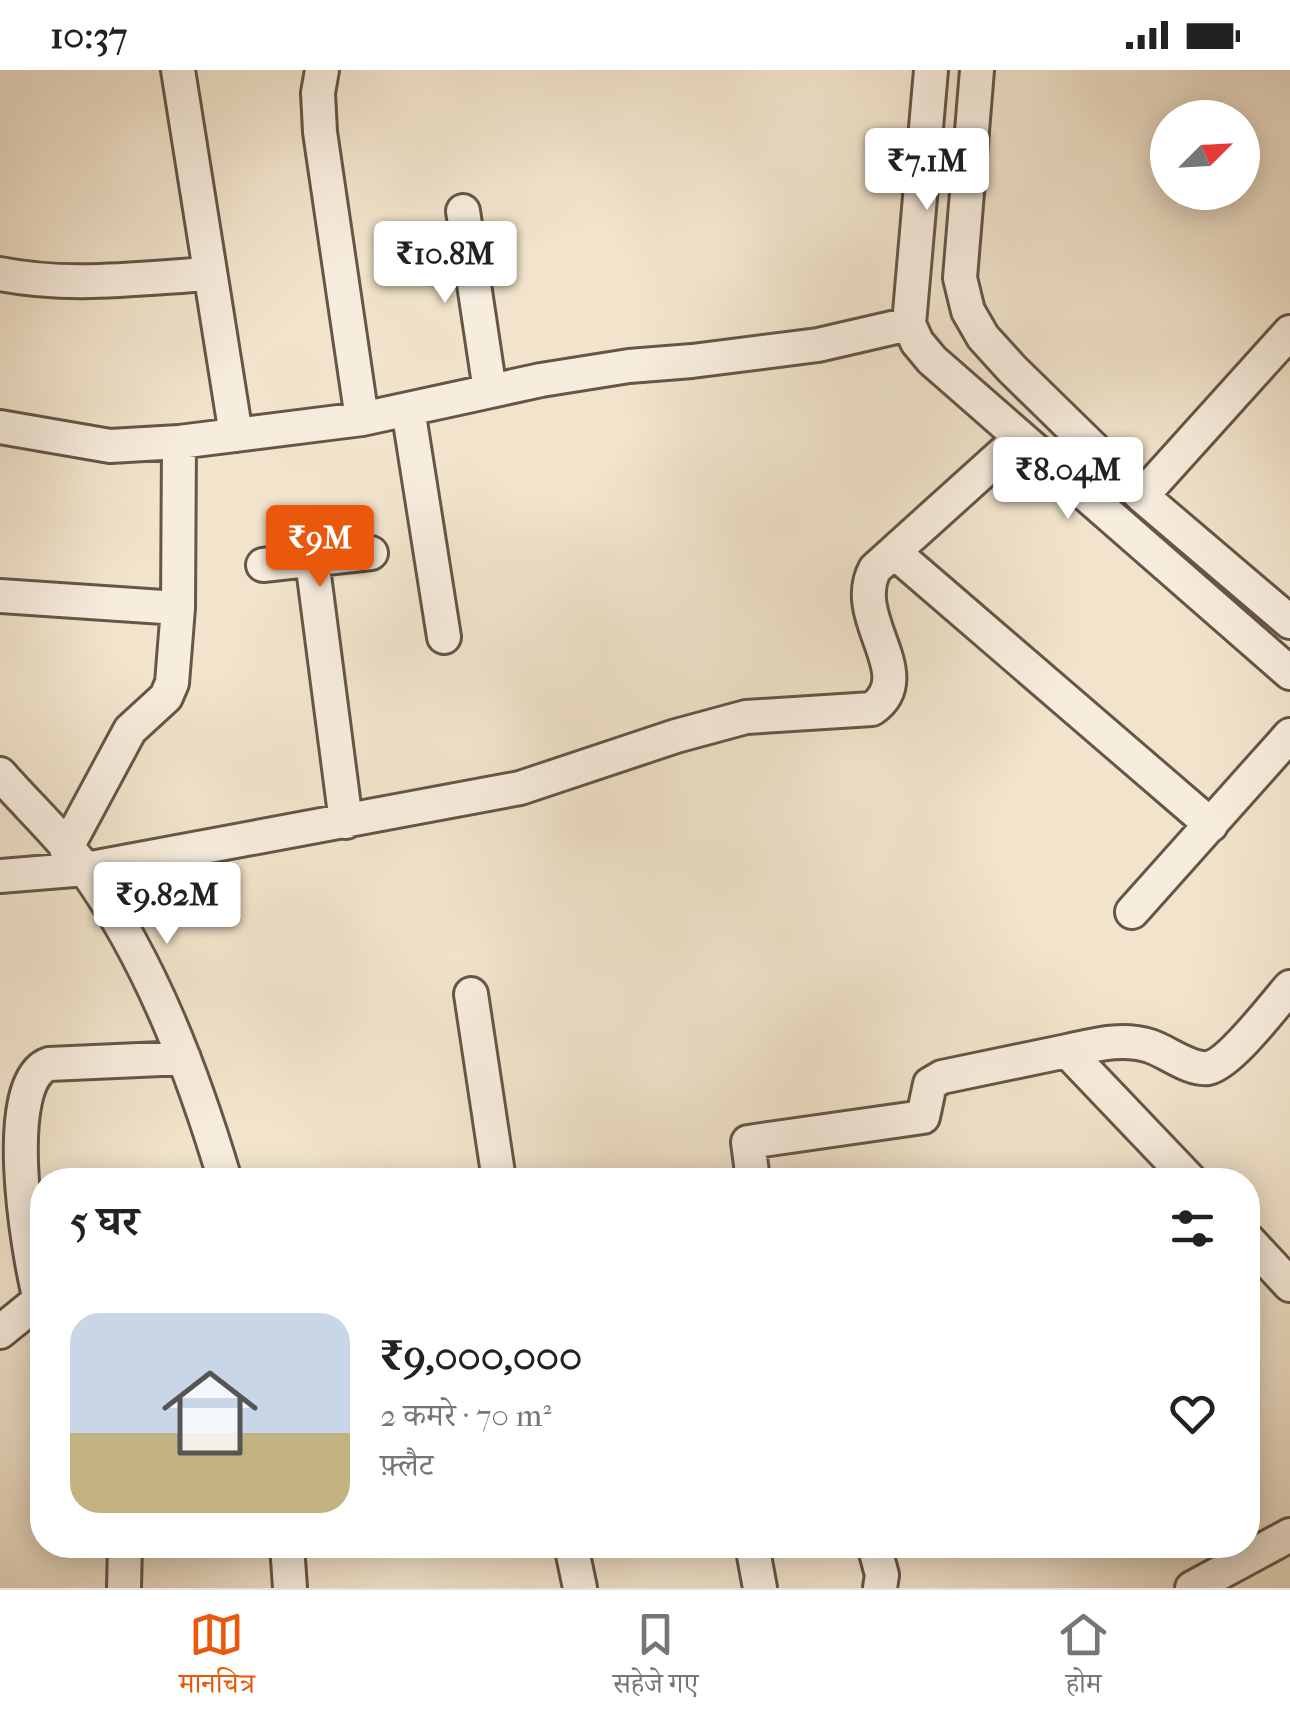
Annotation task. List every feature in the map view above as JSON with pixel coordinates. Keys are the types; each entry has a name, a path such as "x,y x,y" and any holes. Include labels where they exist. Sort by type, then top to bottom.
{"street":[{"path":"178,70 236,436"},
{"path":"322,70 318,93 320,132 362,419"},
{"path":"931,70 909,324 917,342 932,360 1290,674"},
{"path":"978,70 960,278 968,311 983,337 1012,370 1142,496 1285,608"},
{"path":"924,173 966,202"},
{"path":"463,211 490,392"},
{"path":"0,274 70,282 210,274"},
{"path":"0,426 110,446 236,436 362,419 629,366 692,362 818,344 909,324"},
{"path":"1142,496 1290,332"},
{"path":"408,409 444,638"},
{"path":"0,876 76,859 346,822 520,788 746,716 872,709 884,700 890,688 889,671 868,601 867,584 875,569 1020,438"},
{"path":"76,859 130,730 166,697 172,683 178,608 179,442"},
{"path":"894,552 1211,825"},
{"path":"263,565 370,554"},
{"path":"312,560 346,822"},
{"path":"0,596 178,608"},
{"path":"1132,912 1290,735"},
{"path":"0,774 76,859 124,933 199,1091 221,1168"},
{"path":"751,1168 748,1142 923,1117 930,1084 942,1077 1125,1041 1152,1046 1194,1066 1209,1068 1224,1060 1290,987"},
{"path":"471,994 497,1168"},
{"path":"1067,1051 1179,1168"},
{"path":"30,1255 11,1169 12,1122 18,1087 35,1068 50,1064 184,1058"},
{"path":"1260,1253 1290,1284"},
{"path":"0,1332 30,1308"},
{"path":"1260,1551 1290,1535"},
{"path":"124,1588 125,1558"},
{"path":"288,1558 290,1588"},
{"path":"574,1558 580,1588"},
{"path":"754,1558 760,1588"},
{"path":"877,1558 882,1575 880,1588"},
{"path":"1192,1588 1247,1558"}]}
